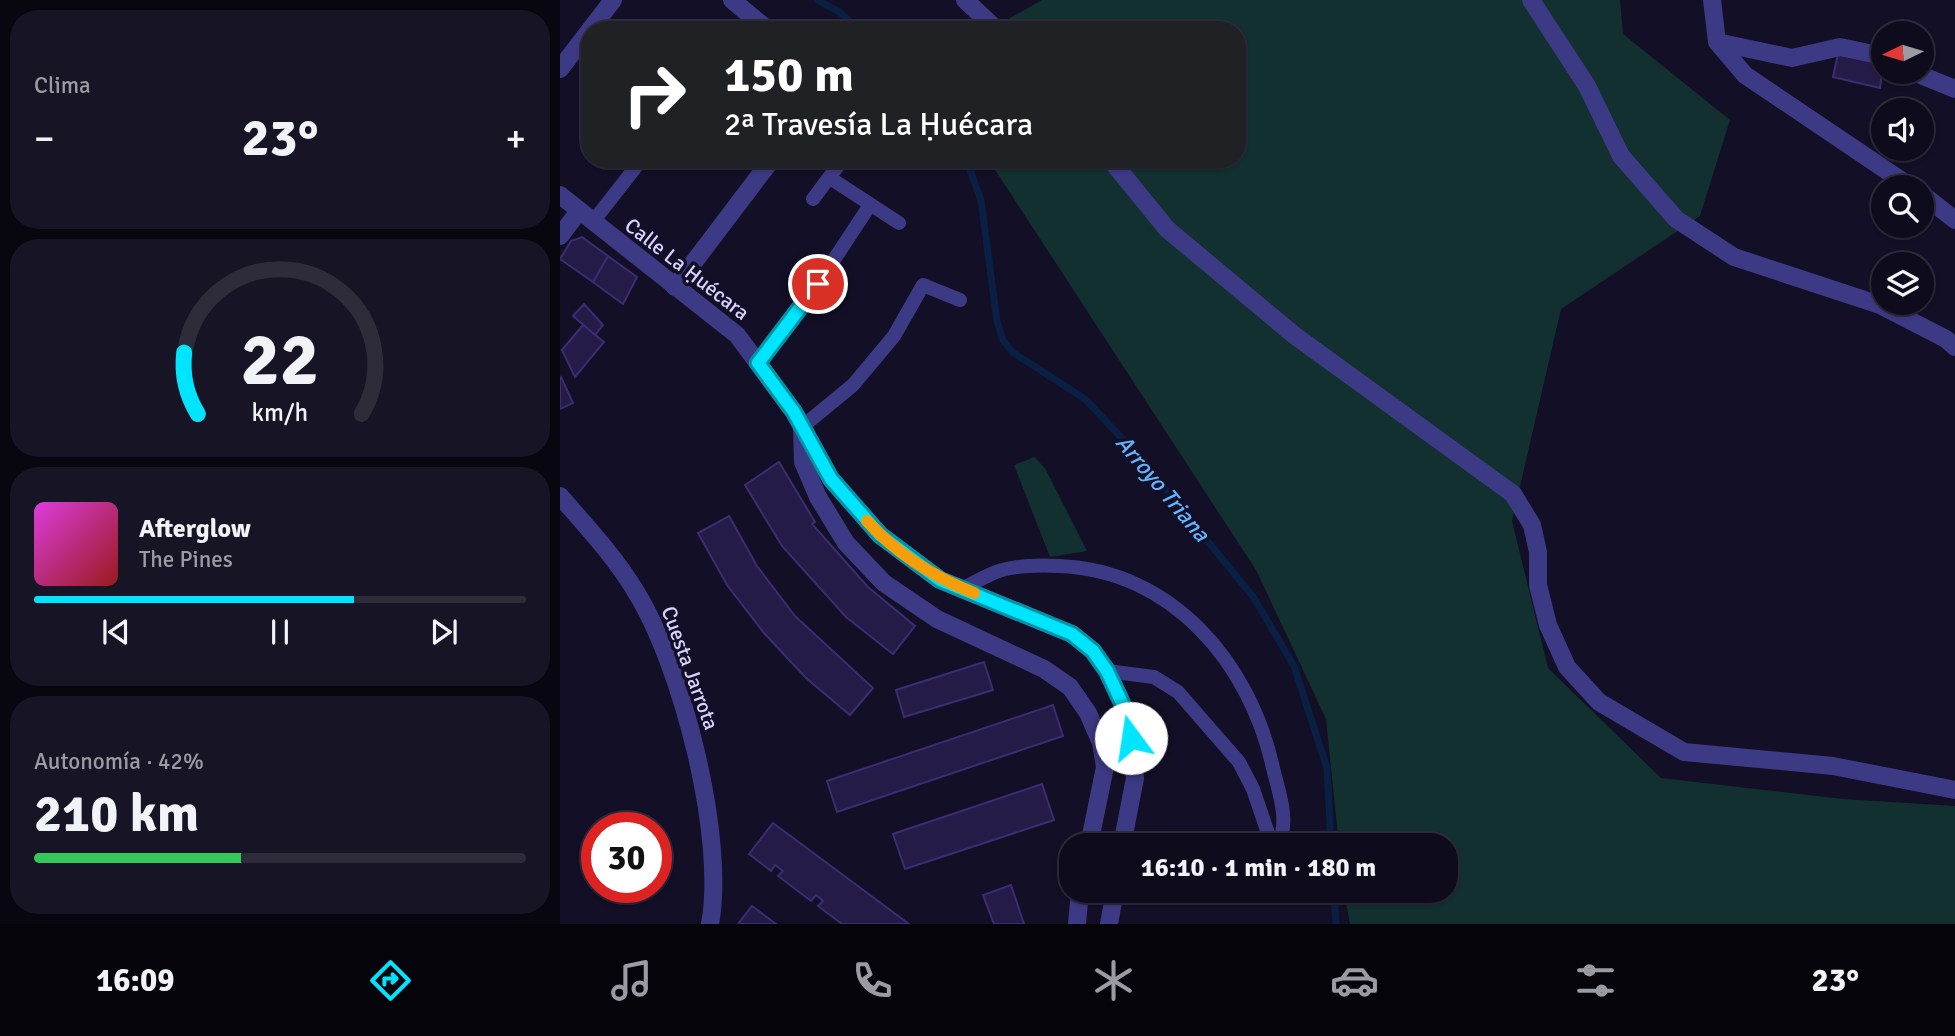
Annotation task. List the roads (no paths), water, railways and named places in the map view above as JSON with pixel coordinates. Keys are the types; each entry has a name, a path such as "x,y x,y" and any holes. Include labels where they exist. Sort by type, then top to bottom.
{"street":[{"path":"597,21 613,0"},
{"path":"732,0 757,21"},
{"path":"965,0 987,21"},
{"path":"1531,0 1587,86 1621,156 1676,219 1734,257 1880,305 1946,339 1955,347"},
{"path":"1712,0 1717,42 1745,75 1894,175"},
{"path":"560,69 581,42"},
{"path":"1717,42 1792,58 1840,47 1871,53"},
{"path":"1934,80 1955,89"},
{"path":"675,287 765,168"},
{"path":"1117,168 1167,229 1252,300 1379,398 1513,494 1532,525 1538,552 1538,585 1548,625 1567,667 1599,702 1684,752 1833,766 1955,790"},
{"name":"Calle La Ḥuécara","path":"560,195 737,335 803,427 831,479 880,535 940,580 1072,634 1093,651 1107,671 1129,718 1135,778 1124,833"},
{"path":"1934,203 1955,220"},
{"path":"560,236 585,217"},
{"path":"803,427 803,462 818,497 846,543 884,583 937,619 1044,668 1070,687 1088,713 1101,743 1105,767 1091,833"},
{"name":"Cuesta Jarrota","path":"560,496 600,542 637,593 689,721 715,859 710,924"},
{"path":"1077,924 1079,903"},
{"path":"1109,924 1113,903"}],"lane":[{"path":"585,217 633,168"},
{"path":"813,199 833,172 870,205 899,223"},
{"path":"758,363 818,284 870,205"},
{"path":"803,427 853,384 894,336 923,285 960,300"},
{"path":"962,589 998,572 1036,565 1073,566 1113,574 1176,605 1209,637 1237,674 1267,737 1283,813 1284,834 1278,845 1271,842 1253,789 1239,762 1178,692 1154,677 1107,671"}],"waterway":[{"name":"Arroyo Triana","path":"817,0 838,11 850,21"},
{"name":"Arroyo Triana","path":"969,168 981,200 997,321 1003,340 1012,352 1085,399 1136,453 1254,598 1294,666 1327,768 1330,833"},
{"name":"Arroyo Triana","path":"1335,903 1336,924"}]}
